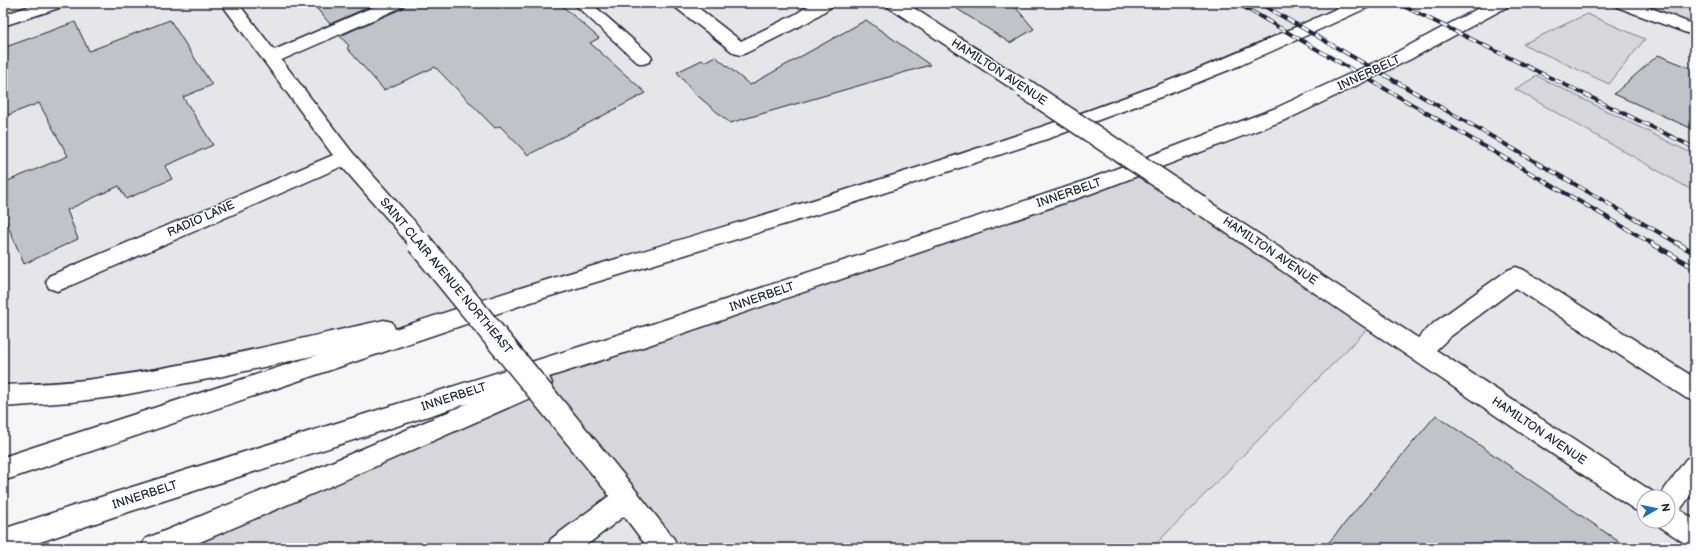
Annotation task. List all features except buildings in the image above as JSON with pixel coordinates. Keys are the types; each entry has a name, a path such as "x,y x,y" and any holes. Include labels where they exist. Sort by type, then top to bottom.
{"main road":[{"path":"3,22 56,3"},
{"name":"SAINT CLAIR AVENUE NORTHEAST","path":"229,3 345,157 405,225 620,490 664,548"},
{"path":"271,58 396,3"},
{"path":"580,3 643,58"},
{"path":"681,3 740,49 802,18 825,3"},
{"name":"HAMILTON AVENUE","path":"894,3 1636,496"},
{"path":"3,470 529,294 831,203 1043,133 1168,88 1242,58 1363,3"},
{"name":"INNERBELT","path":"3,542 113,505 646,336 1083,189 1276,116 1403,56 1501,3"},
{"path":"1623,3 1695,31"},
{"name":"RADIO LANE","path":"57,282 345,157"},
{"path":"1420,351 1442,329 1516,276 1695,391"},
{"path":"3,396 58,393 111,387 227,365 529,294"},
{"path":"155,548 329,475 646,336"},
{"path":"1676,494 1695,467"},
{"path":"561,548 620,490"},
{"path":"1676,522 1695,535"}],"shaded area":[{"path":"3,3 1363,3 1043,133 529,294 258,359 3,396"},
{"path":"1501,3 1623,3 1695,31 1695,548 1152,548 1375,321 1141,166 1283,113"},
{"path":"1623,3 1695,3 1695,31"},
{"path":"1587,14 1645,39 1609,84 1523,44"},
{"path":"1537,76 1695,155 1695,192 1515,89"},
{"path":"1141,166 1375,321 1152,548 664,548 626,499 561,548 155,548 329,475 646,336"},
{"path":"626,499 664,548 561,548"}],"railway":[{"path":"1237,3 1653,244"},
{"path":"1259,3 1679,244"},
{"path":"1397,3 1695,148"},
{"path":"1651,243 1695,268"},
{"path":"1677,243 1695,253"}]}
